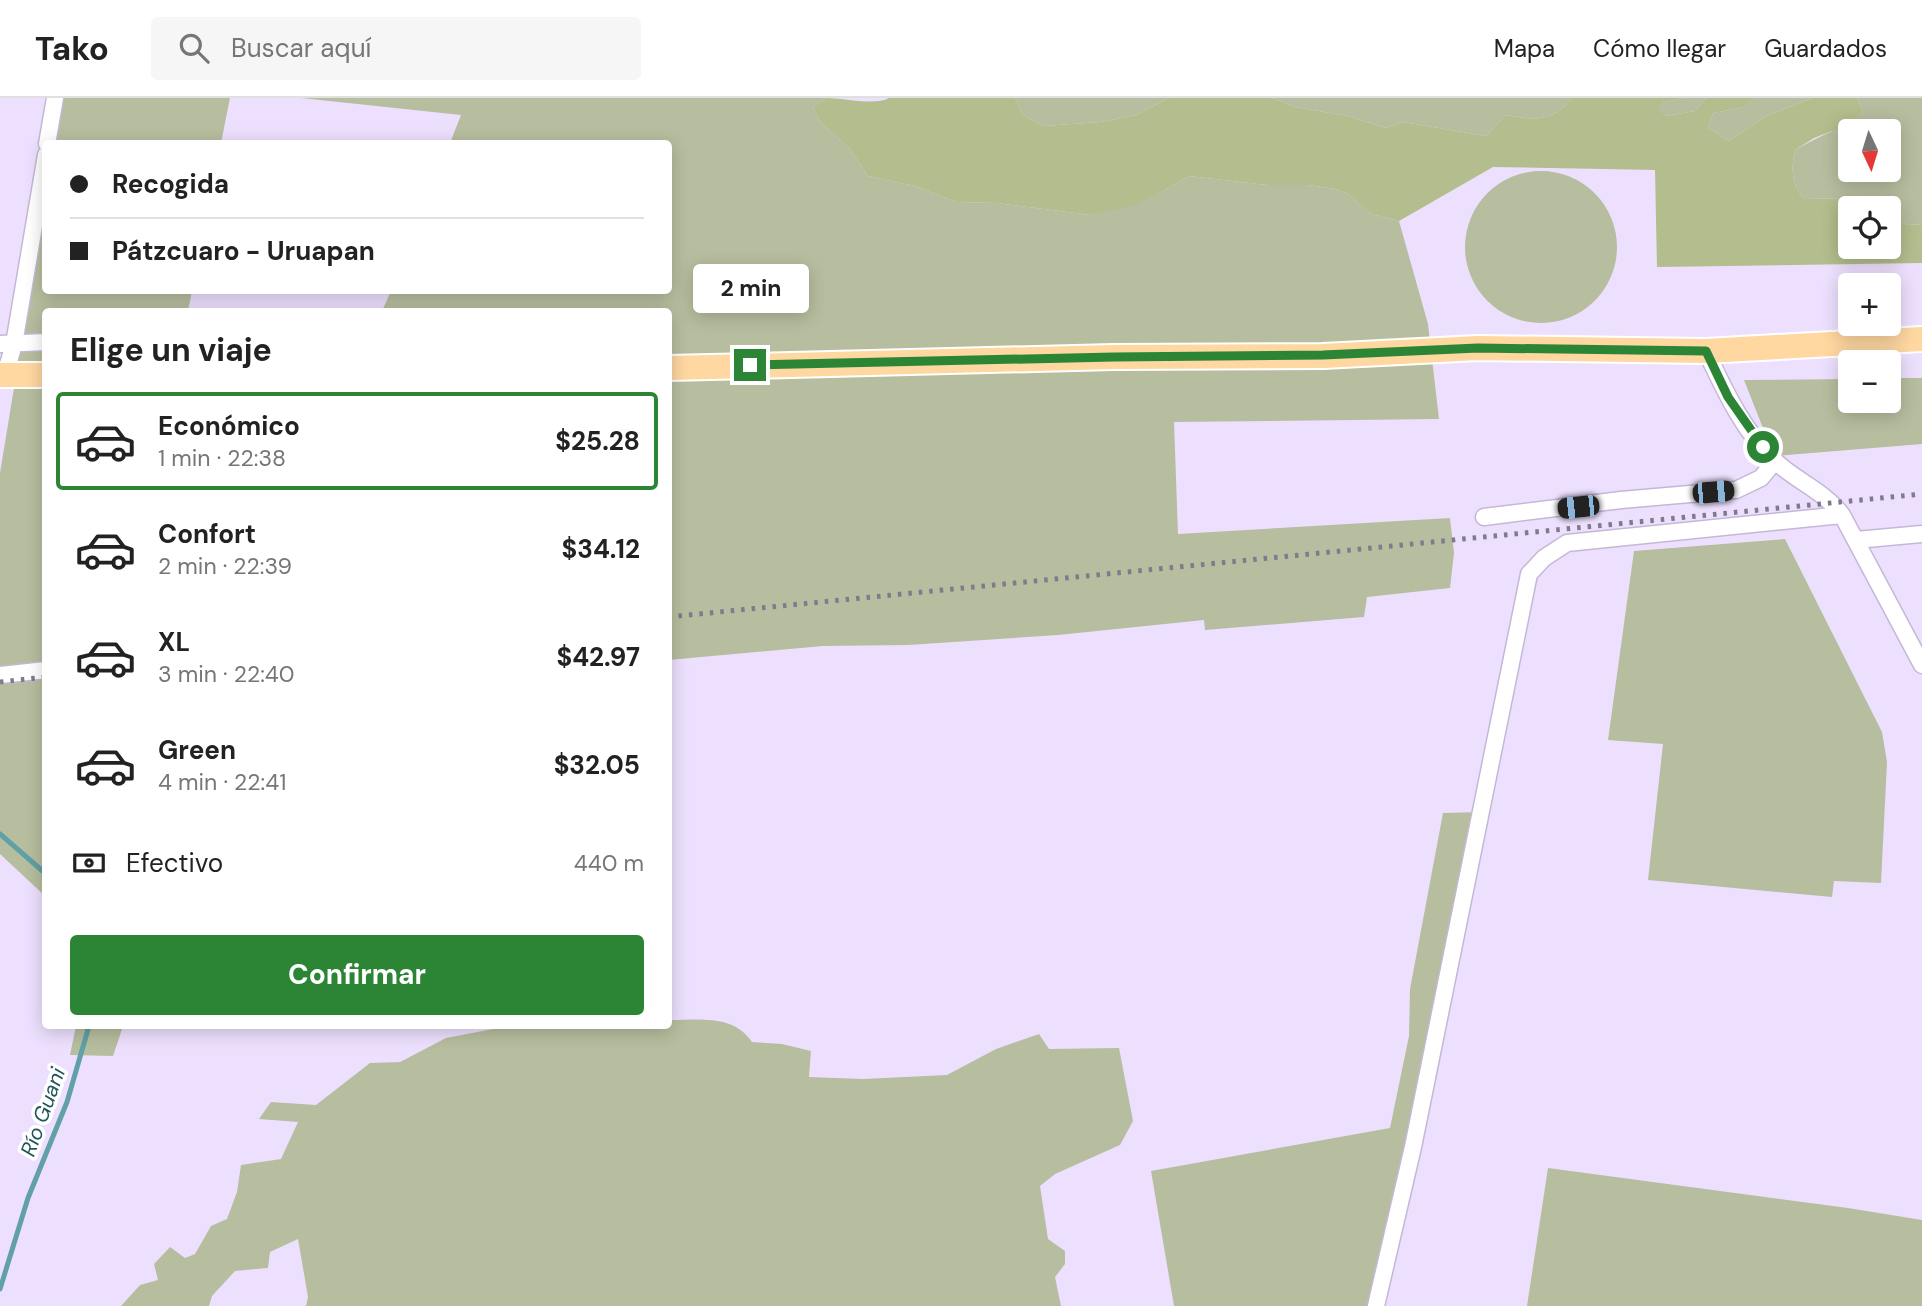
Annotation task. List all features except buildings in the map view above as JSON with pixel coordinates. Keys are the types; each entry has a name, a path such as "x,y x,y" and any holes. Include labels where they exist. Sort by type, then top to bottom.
{"main road":[{"path":"672,368 1114,357 1323,355 1478,348 1706,351 1922,339"},
{"path":"3,375 42,375"}],"street":[{"path":"48,140 55,98"},
{"path":"3,375 42,174"},
{"path":"7,344 42,342"},
{"path":"1706,351 1728,397 1751,433 1775,461 1834,503 1922,666"},
{"path":"1484,517 1621,500 1736,490 1761,478 1775,461"},
{"path":"1376,1306 1416,1133 1529,574 1544,558 1567,543 1842,515"},
{"path":"1856,540 1922,534"},
{"path":"0,675 42,670"}],"green space":[{"path":"63,98 230,98 222,140 56,140"},
{"path":"301,98 826,98 813,107 820,122 850,149 868,176 915,186 956,202 997,203 1091,215 1160,193 1189,176 1267,185 1309,185 1348,194 1371,214 1399,221 1428,324 1439,419 1174,422 1178,534 1450,518 1454,553 1450,588 1367,597 1364,617 1205,630 1204,620 1058,635 908,645 823,646 672,660 672,308 383,308 390,294 672,294 672,140 451,140 461,115"},
{"path":"826,98 868,102 889,98 1015,98 1023,115 1043,126 1101,122 1136,115 1169,98 1272,98 1295,107 1348,116 1386,128 1403,122 1486,136 1506,115 1526,118 1550,116 1572,98 1685,98 1664,102 1658,109 1666,116 1695,111 1706,98 1755,98 1744,107 1713,113 1708,128 1729,141 1766,116 1813,98 1857,98 1863,112 1854,119 1838,119 1838,129 1814,138 1795,150 1794,181 1804,199 1838,198 1838,259 1901,259 1901,222 1908,225 1922,224 1922,263 1657,267 1655,170 1493,167 1399,221 1371,214 1348,194 1335,189 1189,176 1134,205 1091,215 997,203 956,202 915,186 868,176 850,149 820,122 813,107"},
{"path":"1015,98 1169,98 1136,115 1101,122 1043,126 1023,115"},
{"path":"1272,98 1572,98 1550,116 1526,118 1506,115 1486,136 1403,122 1386,128 1348,116 1295,107"},
{"path":"1706,98 1695,111 1666,116 1657,109 1664,102"},
{"path":"1755,98 1813,98 1766,116 1729,141 1708,128 1713,113 1744,107"},
{"path":"1857,98 1922,98 1922,224 1908,225 1901,222 1901,196 1804,199 1794,181 1795,150 1838,128 1838,182 1901,182 1901,119 1855,118 1863,112"},
{"path":"1541,171 1570,177 1595,193 1611,218 1617,247 1611,276 1595,301 1570,317 1541,323 1512,317 1487,301 1471,276 1465,247 1471,218 1487,193 1512,177"},
{"path":"42,218 42,294 191,294 189,308 42,308 42,893 0,854 0,473"},
{"path":"1901,378 1922,378 1922,444 1774,456 1744,380 1838,379 1838,413 1901,413"},
{"path":"1785,539 1882,732 1887,762 1881,883 1834,881 1832,897 1648,880 1663,744 1608,740 1634,551"},
{"path":"1481,812 1376,1306 1174,1306 1151,1171 1390,1128 1409,1036 1410,989 1443,813"},
{"path":"672,1020 715,1020 736,1027 752,1042 782,1044 811,1051 809,1077 863,1079 947,1075 996,1049 1039,1034 1049,1049 1119,1048 1133,1121 1120,1145 1055,1174 1040,1186 1048,1239 1065,1251 1065,1264 1055,1277 1061,1306 306,1306 308,1297 298,1239 270,1252 268,1268 235,1271 212,1296 209,1306 121,1306 140,1285 158,1280 154,1264 170,1247 185,1258 195,1254 211,1226 227,1219 237,1192 241,1165 281,1159 298,1122 259,1119 271,1102 316,1105 370,1063 400,1062 446,1038 493,1029 672,1029"},
{"path":"75,1029 122,1029 113,1056 70,1055"},
{"path":"1548,1168 1922,1220 1922,1306 1527,1306"}],"waterway":[{"name":"Río Guani","path":"0,834 42,871"},
{"name":"Río Guani","path":"0,1289 28,1198 67,1102 88,1029"}],"railway":[{"path":"672,617 1922,494"},
{"path":"0,682 42,677"}],"route":[{"path":"750,365 1323,355 1478,348 1706,351 1728,397 1763,447"}]}
